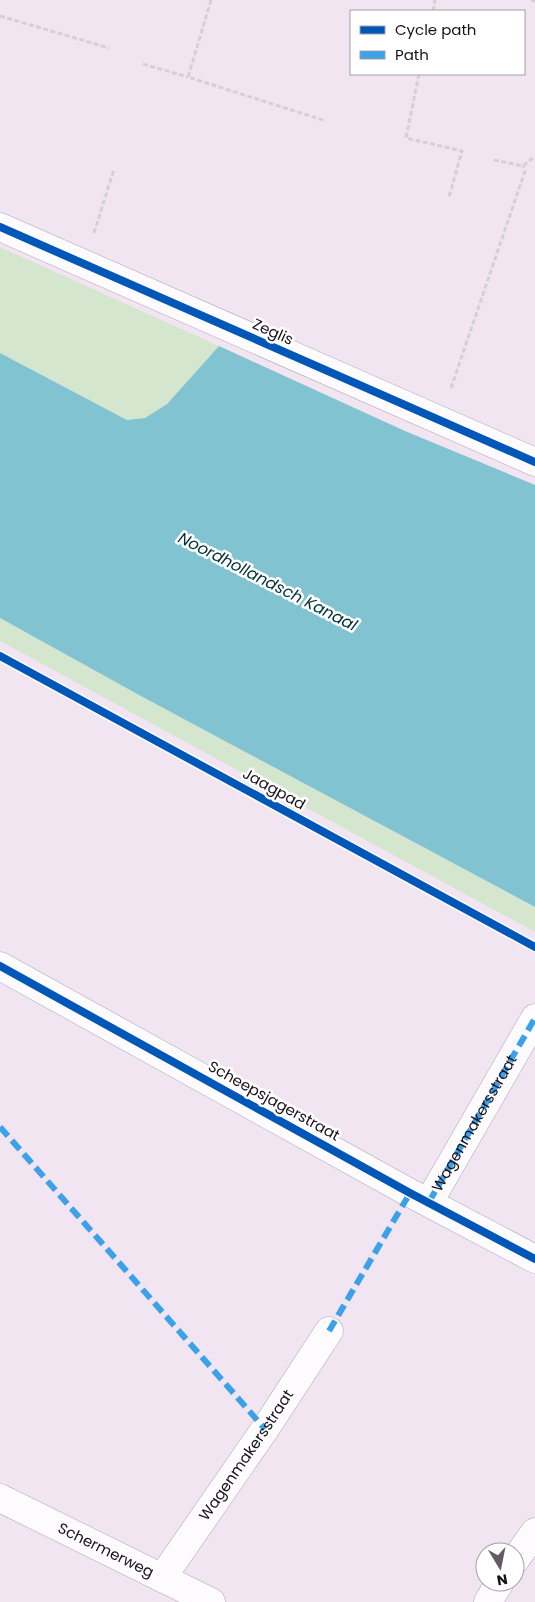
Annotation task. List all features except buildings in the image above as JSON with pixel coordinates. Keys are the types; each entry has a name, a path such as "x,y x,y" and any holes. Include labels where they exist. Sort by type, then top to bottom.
{"street":[{"name":"Zeglis","path":"0,227 535,462"},
{"name":"Scheepsjagerstraat","path":"0,966 535,1259"},
{"name":"Wagenmakersstraat","path":"429,1202 535,1018"},
{"name":"Wagenmakersstraat","path":"162,1578 265,1430 329,1331"},
{"name":"Schermerweg","path":"0,1498 210,1602"},
{"path":"525,1546 535,1532"}],"path":[{"path":"188,77 211,0"},
{"path":"531,0 535,1"},
{"path":"0,16 109,48"},
{"path":"143,64 326,121"},
{"path":"419,75 406,138 462,151 449,197"},
{"path":"523,166 535,156"},
{"path":"494,160 523,166"},
{"path":"440,420 525,171 523,166"},
{"path":"80,262 95,231 114,169"}],"green space":[{"path":"0,247 219,346 167,404 145,418 127,420 0,353"},
{"path":"0,618 139,695 535,907 535,932 0,641"}],"water":[{"name":"Noordhollandsch Kanaal","path":"219,346 405,431 535,485 535,907 139,695 0,618 0,353 127,420 145,418 167,404"}],"marked path":[{"path":"429,1202 535,1018"},
{"path":"0,1127 265,1429"},
{"path":"329,1331 410,1193"}],"cycle path":[{"path":"0,227 535,462"},
{"name":"Jaagpad","path":"0,656 535,947"},
{"path":"0,966 410,1193 535,1259"}]}
